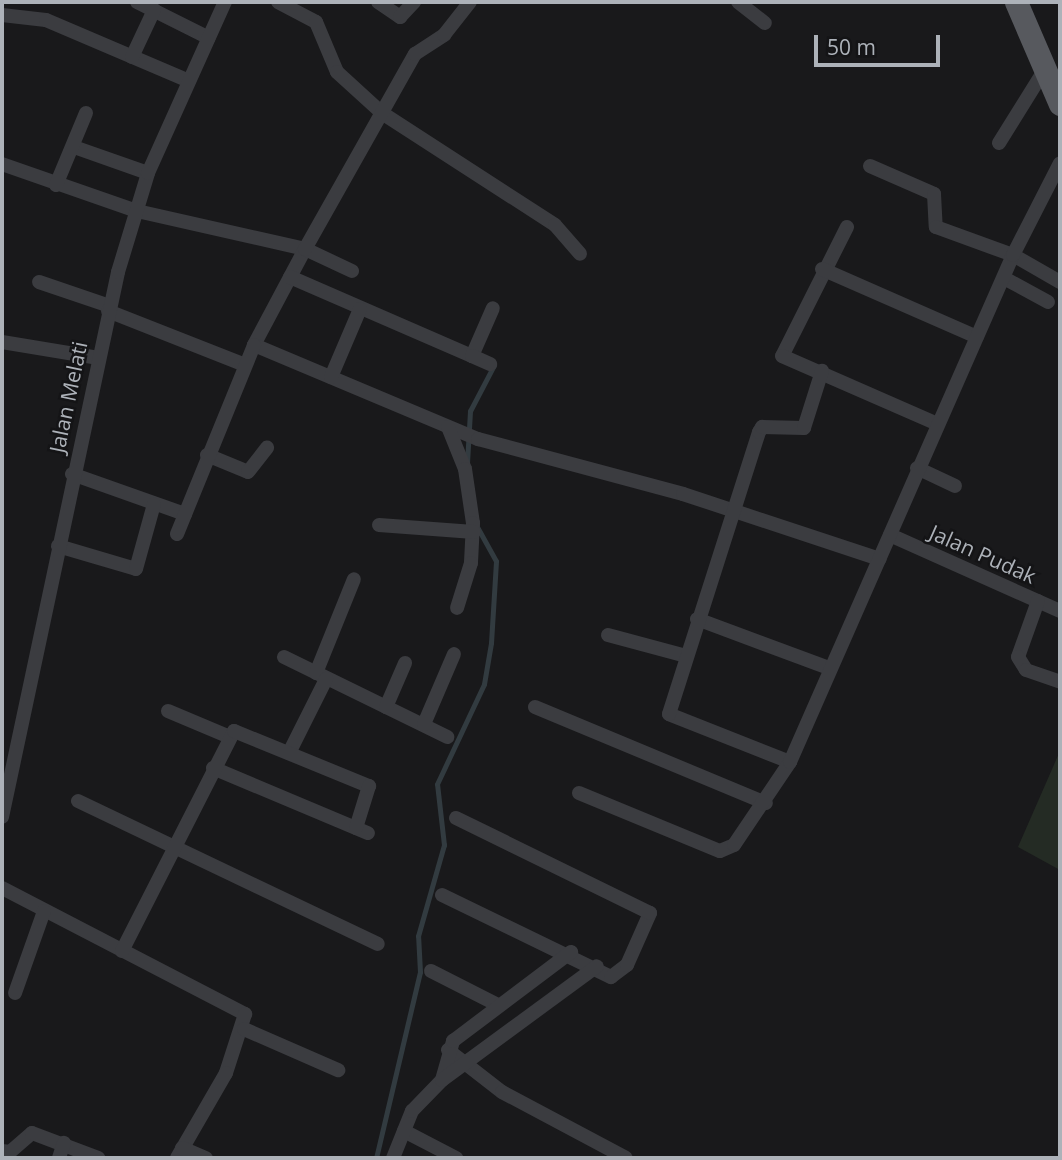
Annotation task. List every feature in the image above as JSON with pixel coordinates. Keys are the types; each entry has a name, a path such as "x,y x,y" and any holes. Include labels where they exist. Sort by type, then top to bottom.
{"main road":[{"path":"1016,2 1060,104"}],"street":[{"path":"137,2 209,38"},
{"name":"Jalan Melati","path":"2,817 72,474 109,309 148,173 187,80 225,2"},
{"path":"278,2 316,22 337,72 382,113 555,225 580,254"},
{"path":"378,2 400,17 414,2"},
{"path":"177,534 245,365 305,249 415,54 444,35 470,2"},
{"path":"738,2 765,23"},
{"path":"132,57 154,10"},
{"path":"2,15 46,20 187,80"},
{"path":"999,143 1045,69"},
{"path":"56,185 86,113"},
{"path":"74,147 148,173"},
{"path":"579,793 720,851 734,845 766,803 790,762 829,668 880,559 1013,255 1060,163"},
{"path":"2,164 137,211 305,249 352,271"},
{"path":"870,166 934,194 936,227 1013,255 1060,282"},
{"path":"846,227 822,269 782,356 938,424"},
{"path":"822,269 977,337"},
{"path":"290,277 490,364"},
{"path":"1004,278 1048,302"},
{"path":"39,282 245,365"},
{"path":"472,356 493,308"},
{"path":"331,377 360,309"},
{"path":"2,342 99,358"},
{"path":"254,345 478,439 736,512 880,559"},
{"path":"790,762 669,714 697,619 736,512 759,432 762,427 804,428 822,372"},
{"path":"454,430 465,469 474,532 457,607"},
{"path":"207,455 248,472 267,448"},
{"path":"918,468 955,485"},
{"path":"72,474 185,514"},
{"path":"58,546 135,569 154,504"},
{"path":"379,525 474,532"},
{"name":"Jalan Pudak","path":"890,536 1060,611"},
{"path":"289,753 321,676 354,579"},
{"path":"1038,601 1018,657 1026,670 1060,682"},
{"path":"697,619 829,668"},
{"path":"608,635 686,656"},
{"path":"424,724 454,654"},
{"path":"284,657 447,737"},
{"path":"386,707 405,663"},
{"path":"535,707 766,803"},
{"path":"168,711 230,737"},
{"path":"122,951 174,843 230,737 239,731 369,786 362,830 214,768"},
{"path":"78,801 174,843 378,944"},
{"path":"442,895 571,952 611,977 620,973 650,913 456,818"},
{"path":"2,888 243,1011 244,1029 180,1153 206,1158"},
{"path":"15,993 44,911"},
{"path":"442,1080 448,1050 498,1005 571,952"},
{"path":"393,1158 412,1111 442,1080 597,966"},
{"path":"431,971 498,1005"},
{"path":"244,1029 338,1070"},
{"path":"448,1050 464,1066 626,1158"},
{"path":"404,1131 456,1158"},
{"path":"2,1151 10,1152 32,1133 98,1158"},
{"path":"59,1158 64,1143"}],"shaded area":[{"path":"1060,751 1060,870 1018,847"}],"waterway":[{"path":"467,463 470,411 494,365"},
{"path":"376,1158 420,972 418,936 444,845 437,784 484,684 491,643 496,561 478,528"}]}
